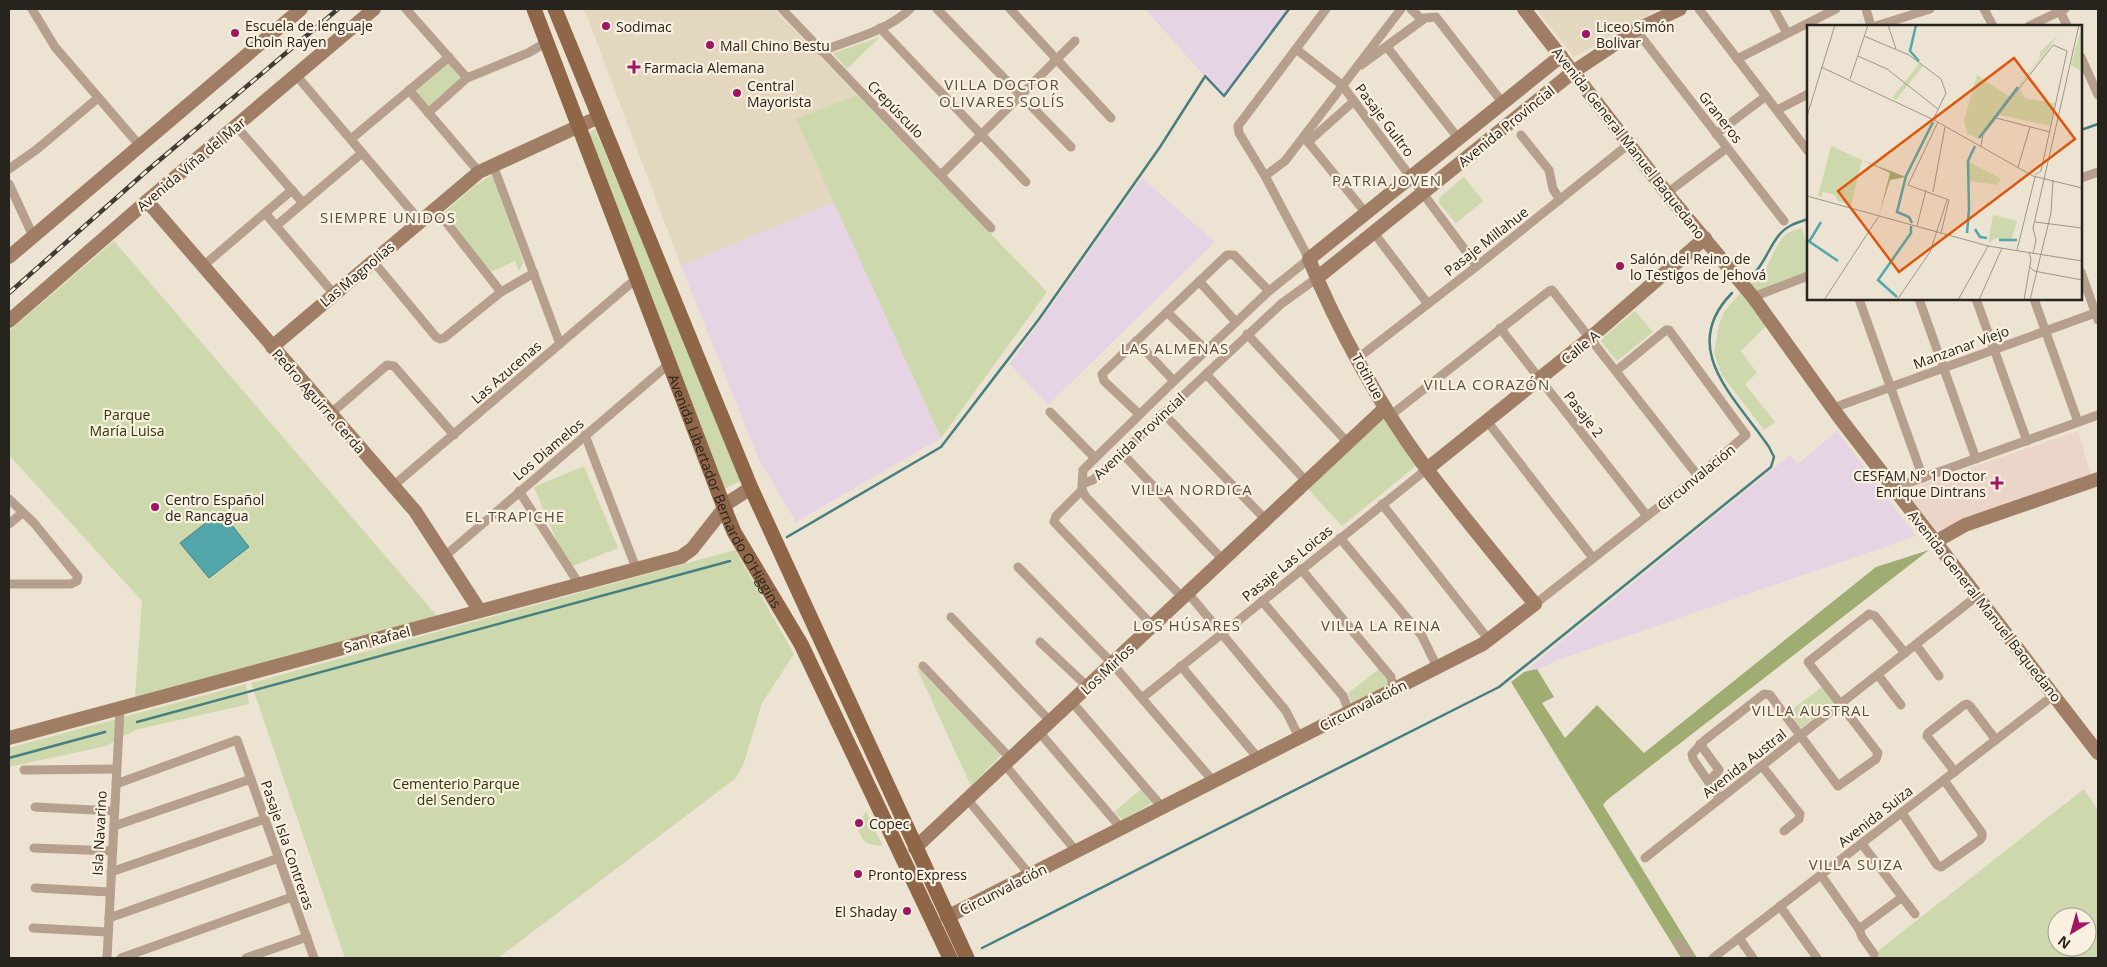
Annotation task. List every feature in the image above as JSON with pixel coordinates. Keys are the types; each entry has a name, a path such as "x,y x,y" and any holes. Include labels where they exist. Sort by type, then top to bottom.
{"main road":[{"name":"Avenida Libertador Bernardo O'Higgins","path":"534,9 734,532 801,644 950,958"},
{"name":"Avenida Libertador Bernardo O'Higgins","path":"555,9 752,488 966,958"}],"street":[{"path":"32,9 55,47 140,146"},
{"name":"Avenida Viña del Mar","path":"9,321 147,201 374,9"},
{"path":"406,9 467,78"},
{"name":"Crepúsculo","path":"782,9 991,228"},
{"path":"821,51 880,28 902,17 910,9"},
{"path":"937,9 1071,148"},
{"path":"1010,9 1111,118"},
{"path":"1296,49 1326,9"},
{"path":"1306,140 1342,85 1401,9"},
{"path":"1411,9 1422,20"},
{"name":"Avenida General Manuel Baquedano","path":"1524,9 1629,144 1753,297 1833,408 2098,754"},
{"name":"Avenida Provincial","path":"1082,487 1093,480 1281,304 1374,233 1573,72 1636,30 1680,9"},
{"path":"1699,9 1807,150"},
{"path":"1774,9 1787,33"},
{"path":"1737,59 1836,9"},
{"path":"1866,9 1871,25"},
{"path":"1879,25 1930,9"},
{"path":"1984,9 1992,25"},
{"path":"9,256 297,10"},
{"path":"2031,25 2061,10 2067,25"},
{"path":"1354,70 1428,16 1436,17 1502,102"},
{"path":"880,28 1026,182"},
{"name":"Graneros","path":"1636,30 1784,221"},
{"path":"941,175 1075,41"},
{"path":"428,113 467,78 547,42"},
{"path":"1387,47 1458,138"},
{"name":"Pasaje Gultro","path":"1296,49 1342,85 1477,266"},
{"name":"Totihue","path":"1296,49 1238,126 1239,133 1265,176 1358,358 1388,411 1427,468 1535,604"},
{"name":"Avenida Provincial","path":"1082,487 1083,470 1174,380 1269,291 1560,56"},
{"path":"351,139 449,57"},
{"path":"2082,58 2098,95"},
{"path":"296,75 420,221"},
{"path":"409,90 479,172"},
{"path":"1777,110 1807,95"},
{"path":"1716,134 1766,96"},
{"path":"9,169 36,150 98,98"},
{"path":"1265,176 1354,101"},
{"name":"Las Magnolias","path":"272,347 479,172 599,117"},
{"path":"236,126 303,203"},
{"path":"1521,135 1549,170 1553,189 1560,200"},
{"path":"1306,140 1366,212"},
{"name":"Pasaje Millahue","path":"1358,358 1477,266 1629,144"},
{"path":"1668,193 1727,148"},
{"path":"276,226 362,152"},
{"path":"493,164 560,344"},
{"path":"2082,178 2098,172"},
{"path":"9,184 33,236"},
{"path":"203,266 292,190"},
{"name":"Pedro Aguirre Cerda","path":"147,201 422,521 480,611"},
{"path":"435,208 501,292"},
{"path":"265,213 334,294"},
{"path":"1374,233 1428,304"},
{"name":"Calle A","path":"1427,468 1590,338 1705,238"},
{"path":"1139,414 1104,382 1102,374 1227,255 1234,255 1269,291"},
{"path":"373,261 436,337 440,339 444,338 501,292 534,273"},
{"path":"2082,275 2097,315"},
{"path":"1753,297 1807,276"},
{"name":"Las Azucenas","path":"393,486 636,278"},
{"path":"1200,282 1236,322"},
{"path":"1388,411 1549,291 1554,292 1698,476"},
{"path":"1859,300 1924,478"},
{"path":"1919,300 1976,459"},
{"path":"1976,300 2027,440"},
{"path":"2034,300 2078,422"},
{"path":"1168,312 1206,350"},
{"name":"Manzanar Viejo","path":"1833,408 2045,331 2097,315"},
{"name":"Pasaje 2","path":"1500,328 1647,516"},
{"name":"Circunvalación","path":"947,917 1489,640 1744,438 1745,433 1672,332 1666,330 1616,371"},
{"path":"1247,334 1348,443"},
{"path":"1136,342 1174,380"},
{"path":"330,414 387,365 391,364 454,435"},
{"name":"Los Diamelos","path":"445,556 669,364"},
{"path":"1206,374 1307,482"},
{"name":"Los Mirlos","path":"915,848 1348,443 1388,411"},
{"path":"1050,412 1095,458"},
{"path":"1164,413 1266,520"},
{"path":"1894,488 2098,415"},
{"path":"1487,421 1593,558"},
{"path":"585,435 636,568"},
{"path":"1121,452 1223,560"},
{"name":"Pasaje Las Loicas","path":"1142,698 1427,468"},
{"path":"1935,542 1965,525 2098,479"},
{"path":"1153,626 1054,522 1056,516 1082,487 1086,497 1222,633 1286,711 1300,737"},
{"name":"San Rafael","path":"9,738 120,710 687,554 725,508 737,496 752,488"},
{"path":"519,491 578,584"},
{"path":"9,499 34,523 76,573 78,579 73,584 9,584"},
{"path":"1382,504 1489,640"},
{"path":"9,524 22,513"},
{"path":"1340,538 1422,636 1437,667"},
{"path":"1018,567 1112,664 1213,781"},
{"path":"1301,569 1391,677 1394,690"},
{"name":"Avenida Austral","path":"1645,858 1977,596"},
{"path":"1262,600 1343,696 1349,712"},
{"path":"1720,799 1692,754 1703,742 1767,694 1838,786 1862,770 1878,756 1809,664 1809,659 1869,614 1875,616 1906,653"},
{"path":"951,617 1051,722"},
{"path":"1040,642 1088,687"},
{"path":"1916,645 1939,676"},
{"path":"923,666 1008,762 1076,851"},
{"path":"1181,666 1258,758"},
{"path":"1878,675 1901,704"},
{"name":"Avenida Suiza","path":"1713,958 2054,695"},
{"path":"1072,702 1162,807"},
{"path":"1955,772 1927,736 1935,727 1967,704 1996,740"},
{"name":"Isla Navarino","path":"107,958 120,710"},
{"path":"1040,733 1121,828"},
{"name":"Pasaje Isla Contreras","path":"116,784 237,740 314,958"},
{"path":"1703,742 1719,770 1709,782"},
{"path":"1762,766 1800,814 1799,820 1784,831"},
{"path":"24,770 116,769"},
{"path":"114,826 250,779"},
{"path":"1902,813 1937,865 1941,867 1982,837 1982,834 1944,780"},
{"path":"968,800 1030,875"},
{"path":"35,807 114,811"},
{"path":"111,872 265,819"},
{"path":"1862,844 1901,898 1915,914"},
{"path":"34,848 112,851"},
{"path":"109,918 279,858"},
{"path":"1821,875 1874,954"},
{"path":"34,888 110,892"},
{"path":"121,958 292,896"},
{"path":"1859,929 1901,898"},
{"path":"1780,906 1817,958"},
{"path":"33,928 108,932"},
{"path":"246,958 306,937"},
{"path":"1739,938 1753,958"},
{"path":"1679,942 1689,958"}],"shaded area":[{"path":"583,9 774,9 857,95 797,119 835,202 681,266"},
{"path":"1145,9 1291,9 1224,98"},
{"name":"Liceo Simón Bolivar","path":"1536,9 1655,9 1656,11 1574,57"},
{"path":"1142,178 1215,242 1048,405 1010,364"},
{"path":"835,202 941,438 796,522 759,460 681,266"},
{"path":"1837,431 1916,536 1555,661 1526,675 1524,672 1790,455 1798,464"},
{"name":"CESFAM N° 1 Doctor Enrique Dintrans","path":"2078,431 2091,475 1934,532 1903,491"}],"green space":[{"path":"880,37 847,69 833,53"},
{"path":"448,63 461,79 428,109 414,92"},
{"path":"857,95 1047,292 941,438 796,119"},
{"path":"595,129 742,480 722,490 587,135"},
{"path":"492,175 522,258 523,263 519,271 515,261 490,272 443,213 476,185"},
{"path":"1464,177 1483,201 1456,223 1439,203 1440,197"},
{"path":"1802,228 1807,246 1807,276 1756,295 1748,285 1762,274 1779,243 1790,232"},
{"name":"Parque María Luisa","path":"114,241 437,616 135,697 142,601 9,455 9,331"},
{"path":"1741,292 1767,325 1741,351 1757,373 1745,384 1775,422 1764,430 1722,375 1714,353 1719,325 1724,312"},
{"path":"1635,311 1653,332 1617,361 1600,340"},
{"path":"1383,418 1418,464 1342,526 1308,489"},
{"path":"584,466 618,548 568,568 534,487"},
{"name":"Cementerio Parque del Sendero","path":"735,550 794,654 762,703 744,763 736,778 498,958 345,958 251,683"},
{"path":"1929,550 1603,805 1697,958 1681,958 1511,682 1524,672 1537,669 1554,697 1542,703 1565,738 1597,705 1644,753 1876,567"},
{"path":"916,666 1001,755 971,786"},
{"path":"1379,669 1386,679 1387,685 1352,704 1348,693"},
{"path":"246,684 249,704 135,730 106,746 9,767 9,748"},
{"path":"1822,687 1834,703 1801,728 1789,712"},
{"path":"1141,789 1153,802 1123,820 1114,812"},
{"path":"2084,789 2098,810 2098,958 1869,958"},
{"path":"866,811 882,846 868,843 861,836 857,827"}],"water":[{"path":"221,511 249,547 209,578 180,543"}],"waterway":[{"path":"1205,76 1224,96 1289,9"},
{"path":"787,537 941,447 1039,319 1160,147 1204,78"},
{"path":"2082,130 2098,124"},
{"path":"1746,280 1759,267 1783,231 1807,219"},
{"path":"982,948 1499,687 1771,467 1774,457 1769,447 1728,392 1718,373 1711,353 1710,334 1716,314 1732,293"},
{"path":"137,722 730,561"},
{"path":"9,758 105,732"}],"railway":[{"path":"9,293 149,169 338,9"}],"place":[{"name":"Sodimac","path":"606,26"},
{"name":"Escuela de lenguaje Choin Rayen","path":"235,33"},
{"name":"Liceo Simón Bolivar","path":"1586,34"},
{"name":"Mall Chino Bestu","path":"710,45"},
{"name":"Farmacia Alemana","path":"634,67"},
{"name":"Central Mayorista","path":"737,93"},
{"name":"Salón del Reino de lo Testigos de Jehová","path":"1620,266"},
{"name":"CESFAM N° 1 Doctor Enrique Dintrans","path":"1997,483"},
{"name":"Centro Español de Rancagua","path":"155,507"},
{"name":"Copec","path":"859,823"},
{"name":"Pronto Express","path":"858,874"},
{"name":"El Shaday","path":"907,911"}],"district":[{"name":"VILLA DOCTOR OLIVARES SOLÍS","path":"1002,92"},
{"name":"PATRIA JOVEN","path":"1387,180"},
{"name":"SIEMPRE UNIDOS","path":"388,217"},
{"name":"LAS ALMENAS","path":"1175,348"},
{"name":"VILLA CORAZÓN","path":"1487,384"},
{"name":"VILLA NORDICA","path":"1192,489"},
{"name":"EL TRAPICHE","path":"515,516"},
{"name":"LOS HÚSARES","path":"1187,625"},
{"name":"VILLA LA REINA","path":"1381,625"},
{"name":"VILLA AUSTRAL","path":"1811,710"},
{"name":"VILLA SUIZA","path":"1856,864"}]}
